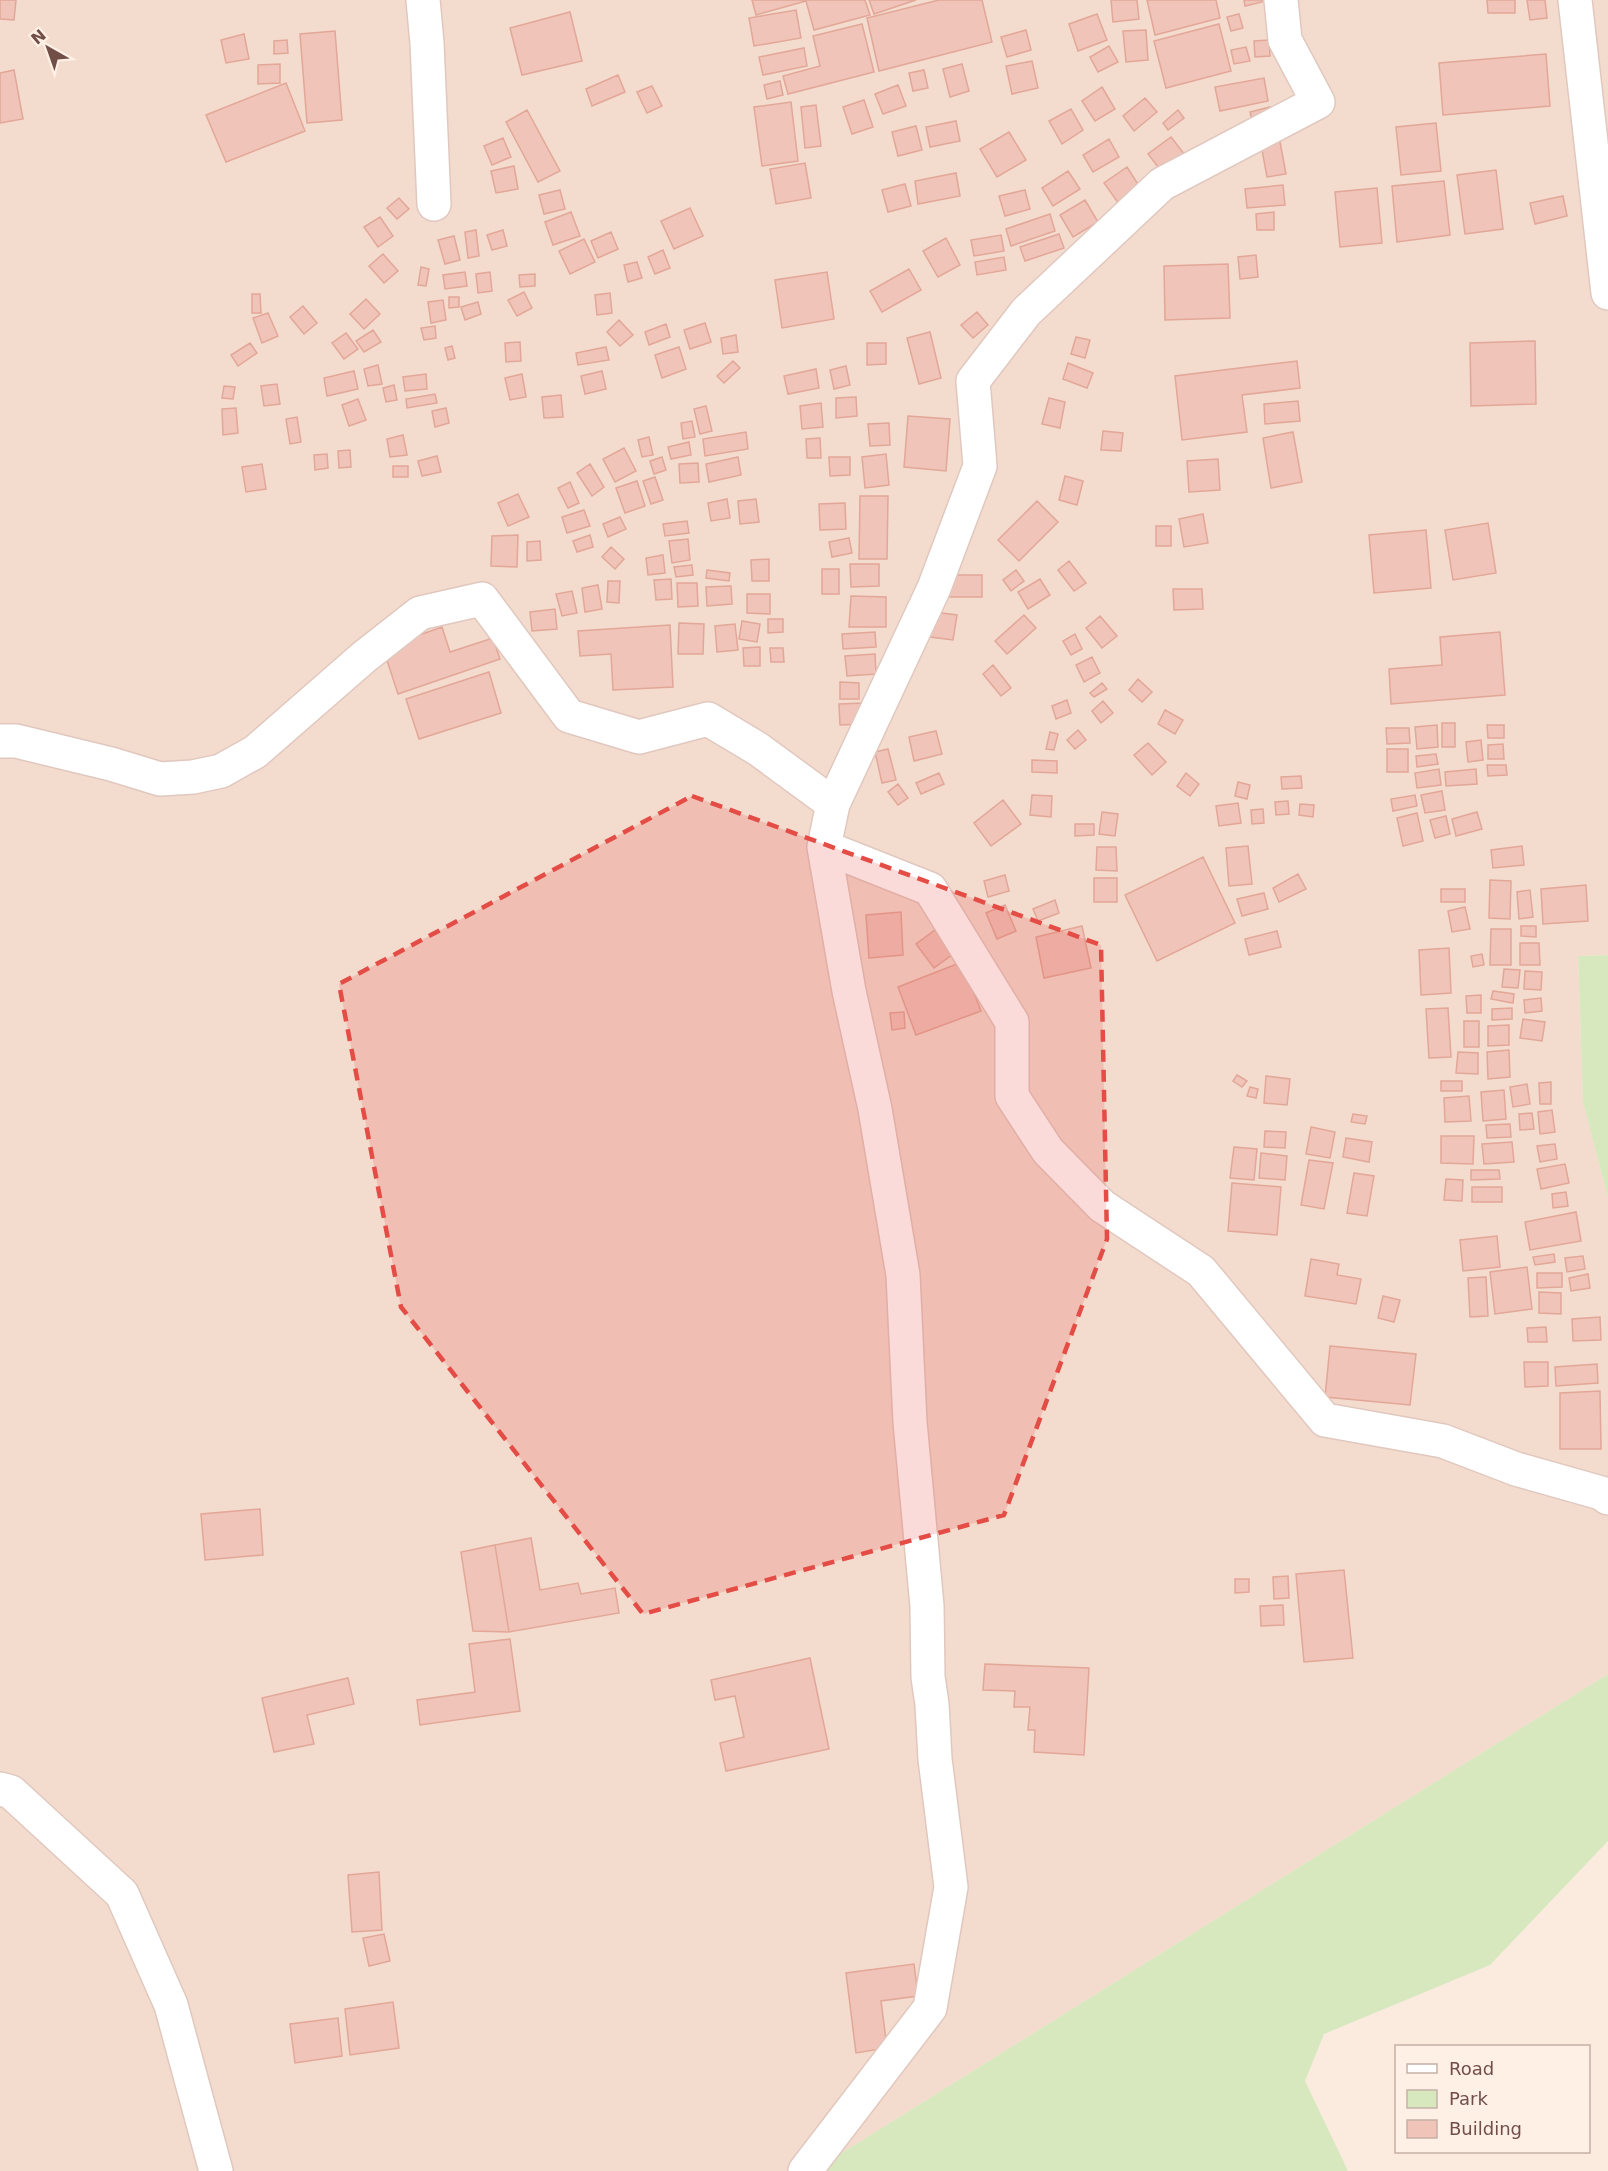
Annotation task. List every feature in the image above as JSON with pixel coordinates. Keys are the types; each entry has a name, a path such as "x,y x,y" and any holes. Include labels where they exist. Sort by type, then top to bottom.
{"street":[{"path":"423,0 435,204"},
{"path":"805,2171 930,2008 951,1887 935,1759 928,1677 927,1606 910,1422 903,1275 875,1108 849,991 824,847 833,804 934,588 980,466 973,381 1026,312 1162,184 1318,102 1285,40 1281,0"},
{"path":"1575,0 1608,293"},
{"path":"0,741 16,741 160,779 193,777 221,771 255,752 364,657 420,613 482,599 569,716 639,737 708,719 758,749 833,804"},
{"path":"824,847 930,889 1012,1022 1012,1096 1048,1151 1101,1206 1201,1271 1325,1420 1443,1441 1516,1469 1601,1493 1608,1498"},
{"path":"0,1789 11,1792 122,1894 171,2005 216,2171"}],"highlighted area":[{"path":"692,796 1101,945 1107,1239 1004,1515 643,1614 401,1307 339,984"}],"shaded area":[{"path":"0,0 1608,0 1608,955 1578,956 1583,1102 1608,1199 1608,1674 813,2171 0,2171"}],"green space":[{"path":"1608,955 1608,1199 1583,1102 1578,956"},
{"path":"1608,1674 1608,1841 1490,1965 1324,2034 1305,2081 1348,2171 813,2171"}],"building":[{"path":"0,0 16,0 14,20 0,19"},
{"path":"752,0 865,0 870,15 814,30 806,1 756,15"},
{"path":"869,0 916,0 874,14"},
{"path":"939,0 982,0 992,42 879,71 867,18"},
{"path":"1111,0 1137,0 1139,19 1113,22"},
{"path":"1147,0 1216,0 1220,18 1155,35"},
{"path":"1244,0 1262,0 1262,2 1245,6"},
{"path":"1487,0 1515,0 1515,13 1488,13"},
{"path":"1527,0 1545,0 1547,18 1530,20"},
{"path":"796,10 801,38 754,46 749,18"},
{"path":"570,12 582,61 522,75 510,28"},
{"path":"1097,14 1107,40 1078,51 1069,24"},
{"path":"1239,14 1243,28 1231,31 1227,17"},
{"path":"862,24 874,72 788,94 783,76 820,66 813,36"},
{"path":"1219,24 1231,71 1166,88 1154,41"},
{"path":"1026,30 1031,50 1007,57 1001,37"},
{"path":"1146,30 1148,60 1126,62 1123,31"},
{"path":"335,31 342,120 307,123 300,34"},
{"path":"244,34 249,59 226,63 221,40"},
{"path":"287,40 288,53 274,54 274,41"},
{"path":"1269,40 1270,56 1255,57 1254,41"},
{"path":"1109,46 1118,62 1098,72 1090,57"},
{"path":"1246,47 1250,61 1234,64 1231,50"},
{"path":"804,48 807,66 763,75 759,57"},
{"path":"1546,54 1550,106 1443,115 1439,63"},
{"path":"1032,61 1038,88 1012,94 1006,66"},
{"path":"280,64 280,83 258,84 258,65"},
{"path":"962,64 969,91 950,97 943,69"},
{"path":"14,70 23,119 0,123 0,73"},
{"path":"924,70 928,88 913,91 909,73"},
{"path":"618,75 625,92 592,106 586,89"},
{"path":"1264,78 1268,101 1220,111 1215,87"},
{"path":"780,81 783,95 767,99 764,85"},
{"path":"286,83 305,131 226,162 206,115"},
{"path":"898,85 906,106 883,114 875,94"},
{"path":"652,86 662,106 647,113 637,92"},
{"path":"1102,87 1115,109 1095,121 1082,101"},
{"path":"1145,98 1157,112 1134,131 1123,116"},
{"path":"864,100 873,127 852,134 843,107"},
{"path":"791,102 798,161 762,166 754,107"},
{"path":"816,105 821,146 805,148 801,107"},
{"path":"1270,107 1274,123 1254,128 1250,112"},
{"path":"1071,109 1083,130 1062,144 1049,121"},
{"path":"527,110 560,171 538,182 506,122"},
{"path":"1178,110 1184,118 1168,130 1163,123"},
{"path":"956,121 960,141 930,147 926,127"},
{"path":"1436,123 1441,171 1401,175 1396,127"},
{"path":"916,126 922,150 898,156 892,132"},
{"path":"1278,131 1286,174 1267,177 1259,134"},
{"path":"1009,132 1026,160 997,177 980,149"},
{"path":"1171,137 1185,155 1162,172 1148,154"},
{"path":"503,138 511,157 492,165 484,146"},
{"path":"1109,139 1119,157 1093,172 1083,155"},
{"path":"805,163 811,198 776,204 770,169"},
{"path":"514,166 518,189 496,193 491,171"},
{"path":"1127,167 1141,189 1119,204 1104,183"},
{"path":"1496,170 1503,229 1465,234 1457,175"},
{"path":"1068,171 1080,189 1053,206 1042,188"},
{"path":"956,173 960,196 918,204 915,181"},
{"path":"1444,181 1450,235 1397,242 1392,186"},
{"path":"905,184 911,206 888,212 882,190"},
{"path":"1283,185 1285,205 1247,208 1245,189"},
{"path":"1377,188 1382,243 1340,247 1335,192"},
{"path":"560,190 565,209 544,214 539,195"},
{"path":"1025,190 1030,209 1005,216 999,196"},
{"path":"1563,196 1567,216 1535,224 1530,203"},
{"path":"399,198 409,209 397,219 387,208"},
{"path":"1085,200 1098,222 1073,237 1060,215"},
{"path":"690,208 703,236 674,249 661,221"},
{"path":"571,212 580,236 553,245 545,222"},
{"path":"1274,212 1274,230 1257,230 1256,214"},
{"path":"1050,214 1055,231 1011,246 1006,229"},
{"path":"380,217 393,236 378,247 364,227"},
{"path":"476,230 479,256 468,258 465,232"},
{"path":"503,230 507,246 492,250 487,235"},
{"path":"611,232 618,249 598,258 591,241"},
{"path":"1059,234 1064,248 1025,261 1020,247"},
{"path":"1001,235 1004,251 974,256 971,240"},
{"path":"454,236 460,260 445,264 438,240"},
{"path":"946,238 960,265 938,277 923,251"},
{"path":"584,239 595,262 570,274 559,251"},
{"path":"663,250 670,268 655,274 648,257"},
{"path":"383,254 398,271 384,283 369,266"},
{"path":"1256,255 1258,277 1240,279 1238,257"},
{"path":"1004,257 1006,270 977,275 975,262"},
{"path":"637,262 642,278 628,282 624,265"},
{"path":"1228,264 1230,318 1165,320 1164,266"},
{"path":"421,267 429,269 426,286 418,285"},
{"path":"909,269 921,290 882,312 870,291"},
{"path":"465,272 467,286 445,289 443,275"},
{"path":"490,272 492,291 478,293 476,274"},
{"path":"827,272 834,319 782,328 775,280"},
{"path":"535,274 535,286 520,287 519,275"},
{"path":"524,292 532,308 517,316 508,300"},
{"path":"610,293 612,313 597,315 595,295"},
{"path":"252,294 260,294 261,313 252,313"},
{"path":"449,297 459,297 459,307 449,308"},
{"path":"366,299 380,314 364,329 350,314"},
{"path":"443,300 446,320 431,323 428,302"},
{"path":"478,302 481,314 465,320 461,307"},
{"path":"303,306 317,323 304,334 290,317"},
{"path":"977,312 988,325 973,338 961,325"},
{"path":"268,313 278,336 262,343 253,318"},
{"path":"619,320 633,335 620,346 607,332"},
{"path":"705,323 711,342 690,349 684,330"},
{"path":"666,324 670,337 649,345 645,332"},
{"path":"435,326 436,338 424,340 421,328"},
{"path":"373,330 381,342 364,352 356,341"},
{"path":"930,332 941,378 919,384 907,338"},
{"path":"346,333 358,349 344,359 332,343"},
{"path":"736,335 738,352 723,354 721,338"},
{"path":"1076,337 1090,340 1085,358 1071,354"},
{"path":"1535,341 1536,404 1471,406 1470,343"},
{"path":"520,342 521,361 506,362 505,343"},
{"path":"250,343 257,353 238,366 231,355"},
{"path":"867,343 886,343 886,364 867,365"},
{"path":"452,346 455,358 448,360 445,348"},
{"path":"606,347 609,360 578,365 576,353"},
{"path":"679,347 686,369 662,378 655,355"},
{"path":"733,361 740,368 724,383 717,376"},
{"path":"1297,361 1300,388 1242,395 1247,432 1182,440 1175,376"},
{"path":"1068,363 1093,373 1087,388 1063,379"},
{"path":"378,365 382,384 368,386 364,369"},
{"path":"846,366 850,385 834,389 830,370"},
{"path":"816,369 819,388 788,394 784,376"},
{"path":"354,371 358,389 327,396 324,378"},
{"path":"602,371 606,389 585,394 581,376"},
{"path":"426,374 427,389 405,391 403,377"},
{"path":"522,374 526,397 510,400 505,378"},
{"path":"277,384 280,404 264,406 261,386"},
{"path":"394,385 397,400 386,402 383,388"},
{"path":"224,386 235,387 233,399 222,398"},
{"path":"435,394 437,403 407,408 406,399"},
{"path":"561,395 563,417 544,418 542,397"},
{"path":"856,397 857,416 836,418 836,398"},
{"path":"1049,398 1065,402 1060,428 1042,424"},
{"path":"358,399 366,420 349,426 342,405"},
{"path":"1298,401 1300,421 1265,424 1264,404"},
{"path":"821,403 823,427 802,429 800,406"},
{"path":"706,406 712,431 700,434 694,409"},
{"path":"236,408 238,433 223,435 222,409"},
{"path":"446,408 449,423 435,427 432,411"},
{"path":"908,416 950,419 946,471 904,467"},
{"path":"297,417 301,442 290,444 286,419"},
{"path":"692,421 695,437 683,439 681,423"},
{"path":"889,423 890,445 870,446 868,424"},
{"path":"1103,431 1123,433 1121,451 1101,450"},
{"path":"746,432 748,449 705,456 703,439"},
{"path":"1293,432 1302,482 1271,488 1263,438"},
{"path":"403,435 407,455 390,457 387,439"},
{"path":"649,437 653,455 642,457 638,440"},
{"path":"820,438 821,458 807,458 806,439"},
{"path":"689,442 691,455 671,459 668,447"},
{"path":"624,448 636,471 615,482 603,459"},
{"path":"350,450 351,467 339,468 338,451"},
{"path":"327,454 328,468 315,470 314,455"},
{"path":"886,454 889,485 865,488 862,457"},
{"path":"437,456 441,472 422,476 418,461"},
{"path":"662,457 666,470 654,474 650,461"},
{"path":"738,457 741,475 709,482 706,464"},
{"path":"829,457 850,457 850,475 830,476"},
{"path":"1218,459 1220,490 1189,492 1187,461"},
{"path":"698,463 699,482 680,483 679,464"},
{"path":"262,464 266,489 246,492 242,467"},
{"path":"590,464 604,487 592,496 577,473"},
{"path":"393,466 408,466 408,477 393,477"},
{"path":"1065,476 1083,481 1077,505 1059,500"},
{"path":"655,477 663,500 651,504 643,481"},
{"path":"637,481 645,506 625,513 616,488"},
{"path":"570,482 579,503 568,508 558,488"},
{"path":"518,494 529,517 508,526 498,503"},
{"path":"860,496 888,496 887,559 859,559"},
{"path":"727,499 730,518 711,521 708,503"},
{"path":"756,499 759,522 740,524 738,501"},
{"path":"1037,501 1058,522 1019,561 998,540"},
{"path":"845,503 846,529 820,530 819,504"},
{"path":"584,510 590,526 567,533 562,517"},
{"path":"1203,514 1208,543 1184,547 1179,519"},
{"path":"620,517 626,529 608,537 603,524"},
{"path":"687,521 689,533 665,536 663,524"},
{"path":"1488,523 1496,573 1453,580 1445,530"},
{"path":"1156,526 1171,526 1171,546 1156,546"},
{"path":"1426,530 1431,588 1374,593 1369,535"},
{"path":"518,535 517,567 491,566 492,536"},
{"path":"590,535 593,547 577,552 573,541"},
{"path":"849,538 852,553 832,557 829,542"},
{"path":"688,539 690,560 672,563 669,541"},
{"path":"540,541 541,560 527,561 527,542"},
{"path":"611,547 624,559 615,569 602,557"},
{"path":"663,555 665,573 648,575 646,558"},
{"path":"769,559 769,581 752,581 751,560"},
{"path":"1069,561 1086,583 1074,591 1058,570"},
{"path":"850,564 879,564 879,586 851,587"},
{"path":"692,565 693,575 676,577 674,567"},
{"path":"822,569 839,569 839,594 822,594"},
{"path":"707,570 730,573 729,581 706,578"},
{"path":"1016,570 1024,581 1011,591 1003,580"},
{"path":"947,575 982,575 982,597 947,597"},
{"path":"671,579 672,599 656,600 654,580"},
{"path":"1040,579 1050,595 1028,609 1018,592"},
{"path":"608,581 620,581 619,603 607,602"},
{"path":"677,583 697,583 698,606 678,607"},
{"path":"598,585 602,609 585,612 582,588"},
{"path":"731,586 732,604 707,606 706,587"},
{"path":"1173,589 1202,589 1203,609 1174,610"},
{"path":"572,591 577,613 562,616 556,594"},
{"path":"747,594 770,594 770,614 747,613"},
{"path":"851,596 886,597 886,627 849,627"},
{"path":"555,609 557,629 532,631 530,612"},
{"path":"934,612 957,615 953,640 930,637"},
{"path":"1024,615 1036,628 1007,654 995,641"},
{"path":"1100,616 1117,636 1102,648 1086,628"},
{"path":"768,619 783,619 783,632 768,633"},
{"path":"742,621 760,624 757,642 739,639"},
{"path":"679,623 704,624 703,654 678,654"},
{"path":"735,624 738,650 717,652 715,626"},
{"path":"670,625 673,687 613,690 611,654 580,656 578,631"},
{"path":"442,627 450,652 493,638 500,659 398,694 383,648"},
{"path":"875,632 876,647 843,649 842,634"},
{"path":"1500,632 1505,695 1391,704 1389,669 1442,665 1440,637"},
{"path":"1075,634 1082,649 1071,655 1063,641"},
{"path":"760,647 760,666 744,666 743,648"},
{"path":"770,648 783,648 784,662 771,662"},
{"path":"875,654 876,674 847,676 845,656"},
{"path":"1092,657 1100,673 1084,682 1076,665"},
{"path":"993,665 1011,688 1001,696 983,674"},
{"path":"489,672 501,713 419,739 406,699"},
{"path":"1138,679 1152,692 1142,702 1129,690"},
{"path":"840,682 859,683 859,699 840,699"},
{"path":"1102,683 1107,689 1094,697 1090,693"},
{"path":"1067,700 1071,713 1056,719 1052,706"},
{"path":"1103,701 1113,713 1101,723 1092,711"},
{"path":"865,703 866,724 840,725 839,704"},
{"path":"1165,710 1183,720 1175,734 1158,724"},
{"path":"1442,723 1455,723 1455,747 1442,747"},
{"path":"1437,725 1438,747 1417,749 1415,727"},
{"path":"1487,725 1504,725 1504,738 1488,738"},
{"path":"1386,728 1409,728 1410,743 1387,744"},
{"path":"1078,730 1086,740 1075,749 1067,740"},
{"path":"936,731 942,754 914,761 909,737"},
{"path":"1050,732 1058,734 1054,750 1046,749"},
{"path":"1481,740 1483,760 1468,762 1466,742"},
{"path":"1148,743 1166,762 1152,775 1134,755"},
{"path":"1503,744 1504,759 1488,759 1488,745"},
{"path":"888,749 896,780 882,783 875,752"},
{"path":"1387,749 1408,749 1408,772 1387,772"},
{"path":"1436,754 1438,764 1417,767 1416,756"},
{"path":"1032,760 1057,761 1057,773 1032,772"},
{"path":"1487,765 1506,765 1507,775 1488,776"},
{"path":"1439,769 1441,785 1417,788 1415,773"},
{"path":"1476,769 1477,784 1446,786 1445,772"},
{"path":"939,773 944,784 921,794 916,783"},
{"path":"1186,773 1199,784 1190,796 1177,786"},
{"path":"1301,776 1302,788 1282,789 1281,777"},
{"path":"1238,782 1250,785 1247,799 1235,796"},
{"path":"898,784 908,798 898,805 888,792"},
{"path":"1442,791 1445,810 1425,813 1421,795"},
{"path":"1032,795 1052,796 1051,817 1030,815"},
{"path":"1415,795 1417,806 1393,811 1391,799"},
{"path":"1003,800 1021,824 991,846 974,823"},
{"path":"1288,801 1289,814 1276,815 1275,802"},
{"path":"1238,803 1241,823 1219,826 1216,806"},
{"path":"1300,804 1314,805 1313,817 1299,815"},
{"path":"1263,809 1264,823 1252,824 1251,810"},
{"path":"1102,812 1118,814 1115,836 1099,834"},
{"path":"1477,812 1482,829 1456,836 1452,819"},
{"path":"1417,813 1423,841 1403,846 1397,818"},
{"path":"1446,816 1450,834 1435,838 1430,820"},
{"path":"1075,824 1094,824 1094,835 1075,836"},
{"path":"1248,846 1252,884 1229,886 1226,848"},
{"path":"1522,846 1524,865 1493,868 1491,850"},
{"path":"1097,847 1116,847 1117,871 1096,870"},
{"path":"1203,857 1235,923 1157,961 1125,895"},
{"path":"1298,874 1306,889 1279,902 1273,888"},
{"path":"1005,875 1009,891 988,897 984,881"},
{"path":"1094,878 1117,878 1117,902 1094,902"},
{"path":"1490,880 1511,881 1510,919 1489,918"},
{"path":"1586,885 1588,921 1543,924 1541,889"},
{"path":"1441,889 1465,889 1465,902 1441,902"},
{"path":"1530,890 1533,917 1519,919 1517,892"},
{"path":"1264,893 1268,909 1242,916 1237,899"},
{"path":"1055,900 1059,913 1038,921 1033,909"},
{"path":"1005,905 1016,931 997,939 986,913"},
{"path":"1465,907 1470,929 1452,932 1448,911"},
{"path":"901,912 903,955 869,958 866,915"},
{"path":"1082,926 1091,968 1044,978 1036,937"},
{"path":"1521,926 1536,926 1536,937 1521,936"},
{"path":"1491,929 1511,929 1511,965 1490,965"},
{"path":"935,930 953,954 934,968 916,944"},
{"path":"1277,931 1281,947 1249,955 1245,939"},
{"path":"1520,943 1539,943 1540,965 1520,965"},
{"path":"1449,948 1451,993 1421,995 1419,950"},
{"path":"1482,954 1484,965 1473,967 1471,956"},
{"path":"962,962 981,1011 916,1035 898,987"},
{"path":"1504,969 1520,970 1518,988 1502,987"},
{"path":"1525,971 1542,972 1541,990 1524,989"},
{"path":"1493,991 1514,994 1513,1003 1491,999"},
{"path":"1481,995 1481,1013 1467,1013 1466,996"},
{"path":"1541,998 1542,1011 1525,1013 1524,1000"},
{"path":"1448,1008 1451,1057 1429,1058 1426,1009"},
{"path":"1512,1008 1512,1019 1492,1020 1492,1009"},
{"path":"904,1012 905,1028 892,1030 890,1013"},
{"path":"1523,1019 1545,1022 1542,1041 1520,1038"},
{"path":"1464,1021 1479,1021 1479,1047 1464,1047"},
{"path":"1509,1025 1509,1045 1488,1046 1488,1026"},
{"path":"1509,1050 1510,1077 1488,1079 1487,1052"},
{"path":"1458,1052 1478,1053 1478,1074 1456,1073"},
{"path":"1237,1075 1247,1081 1242,1087 1233,1081"},
{"path":"1266,1076 1290,1079 1287,1105 1264,1103"},
{"path":"1441,1081 1462,1081 1462,1091 1441,1091"},
{"path":"1551,1082 1551,1104 1540,1104 1539,1083"},
{"path":"1527,1084 1530,1104 1513,1107 1510,1087"},
{"path":"1250,1087 1258,1089 1256,1098 1247,1096"},
{"path":"1504,1090 1506,1119 1483,1121 1481,1092"},
{"path":"1469,1096 1471,1121 1445,1122 1444,1098"},
{"path":"1552,1110 1555,1132 1540,1134 1538,1112"},
{"path":"1532,1113 1534,1129 1520,1130 1519,1114"},
{"path":"1353,1114 1367,1116 1365,1124 1351,1122"},
{"path":"1510,1124 1511,1137 1487,1138 1486,1125"},
{"path":"1311,1127 1335,1132 1330,1158 1306,1154"},
{"path":"1265,1131 1286,1132 1285,1148 1264,1147"},
{"path":"1441,1136 1474,1136 1473,1164 1441,1163"},
{"path":"1346,1138 1372,1142 1369,1162 1343,1157"},
{"path":"1512,1142 1514,1162 1484,1164 1482,1144"},
{"path":"1555,1144 1557,1159 1540,1162 1537,1146"},
{"path":"1234,1147 1257,1149 1254,1180 1230,1178"},
{"path":"1261,1153 1287,1156 1285,1180 1259,1178"},
{"path":"1309,1160 1333,1163 1324,1209 1301,1205"},
{"path":"1565,1164 1569,1183 1541,1189 1537,1169"},
{"path":"1471,1170 1499,1170 1500,1179 1471,1180"},
{"path":"1354,1173 1374,1176 1367,1216 1347,1213"},
{"path":"1446,1179 1463,1180 1462,1201 1444,1200"},
{"path":"1232,1183 1281,1187 1277,1235 1228,1231"},
{"path":"1472,1187 1502,1187 1502,1202 1472,1202"},
{"path":"1566,1192 1568,1206 1553,1208 1552,1194"},
{"path":"1576,1212 1581,1241 1530,1250 1525,1222"},
{"path":"1497,1236 1500,1267 1463,1271 1460,1240"},
{"path":"1554,1254 1555,1262 1535,1265 1533,1257"},
{"path":"1583,1256 1585,1269 1567,1272 1565,1258"},
{"path":"1311,1259 1339,1264 1337,1275 1361,1279 1356,1304 1305,1296"},
{"path":"1527,1267 1532,1309 1495,1314 1490,1272"},
{"path":"1537,1273 1562,1273 1562,1287 1537,1288"},
{"path":"1588,1274 1590,1288 1571,1291 1569,1278"},
{"path":"1486,1277 1488,1316 1470,1317 1468,1278"},
{"path":"1539,1292 1561,1293 1561,1314 1539,1313"},
{"path":"1383,1296 1400,1300 1394,1322 1378,1318"},
{"path":"1600,1317 1601,1340 1573,1341 1572,1319"},
{"path":"1546,1327 1547,1342 1528,1342 1527,1328"},
{"path":"1330,1346 1416,1354 1410,1405 1325,1397"},
{"path":"1524,1362 1548,1362 1548,1386 1525,1387"},
{"path":"1597,1364 1598,1383 1556,1386 1555,1367"},
{"path":"1600,1391 1601,1449 1560,1449 1560,1393"},
{"path":"260,1509 263,1555 205,1560 201,1514"},
{"path":"531,1538 540,1590 578,1583 581,1594 615,1588 619,1613 509,1632 495,1545"},
{"path":"495,1545 509,1632 473,1631 461,1552"},
{"path":"1344,1570 1353,1658 1304,1662 1296,1574"},
{"path":"1288,1576 1289,1598 1274,1599 1273,1577"},
{"path":"1235,1579 1249,1579 1249,1592 1235,1593"},
{"path":"1283,1605 1284,1625 1261,1626 1260,1606"},
{"path":"510,1639 520,1711 420,1725 417,1700 475,1692 469,1644"},
{"path":"810,1658 829,1749 726,1771 720,1743 744,1737 735,1696 715,1700 711,1680"},
{"path":"985,1664 1089,1668 1084,1755 1034,1752 1035,1730 1028,1730 1030,1707 1014,1707 1015,1691 983,1690"},
{"path":"348,1678 354,1704 307,1715 314,1744 274,1752 262,1698"},
{"path":"379,1872 382,1930 352,1932 348,1875"},
{"path":"384,1934 390,1961 369,1966 363,1938"},
{"path":"914,1964 918,1996 881,2001 887,2048 856,2053 846,1973"},
{"path":"393,2002 399,2048 350,2055 345,2009"},
{"path":"338,2018 342,2056 295,2063 290,2024"}]}
